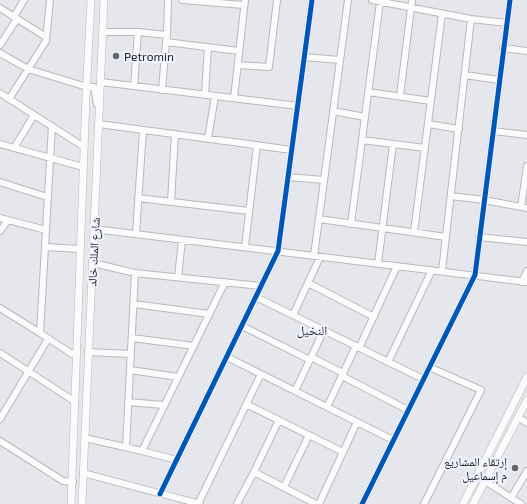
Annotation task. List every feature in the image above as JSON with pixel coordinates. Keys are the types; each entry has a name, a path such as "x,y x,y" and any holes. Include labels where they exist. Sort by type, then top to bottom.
{"main road":[{"name":"شارع الملك خالد","path":"71,504 73,482 74,401 86,86 91,0"},
{"name":"شارع الملك خالد","path":"82,504 104,0"},
{"path":"464,504 527,377"},
{"path":"473,504 527,400"}],"street":[{"path":"0,45 24,0"},
{"path":"9,99 46,41 50,0"},
{"path":"162,90 167,35 168,0"},
{"path":"182,0 245,2 234,98"},
{"path":"238,66 270,67 277,0"},
{"path":"160,494 278,251 312,0"},
{"path":"293,315 308,284 317,256 319,219 348,0"},
{"path":"372,0 471,19 507,23"},
{"path":"400,96 412,0"},
{"path":"362,504 475,276 510,0"},
{"path":"351,224 380,2"},
{"path":"0,8 46,37"},
{"path":"414,232 442,14"},
{"path":"442,272 471,19"},
{"path":"103,32 138,32 167,35"},
{"path":"134,86 138,32"},
{"path":"166,42 240,50"},
{"path":"205,95 208,47"},
{"path":"503,48 527,51"},
{"path":"0,53 28,69 86,86 94,86 97,102 95,133 98,142"},
{"path":"304,56 340,60"},
{"path":"465,75 499,80"},
{"path":"101,82 298,106"},
{"path":"368,92 431,101"},
{"path":"1,95 84,147"},
{"path":"208,139 215,96"},
{"path":"333,111 365,117"},
{"path":"14,148 34,115"},
{"path":"99,124 292,150"},
{"path":"428,124 459,129"},
{"path":"40,333 52,126"},
{"path":"136,234 143,130"},
{"path":"493,131 527,135"},
{"path":"171,202 175,134"},
{"path":"362,140 425,148"},
{"path":"0,144 83,167"},
{"path":"378,264 393,144"},
{"path":"245,247 257,145"},
{"path":"451,196 484,200 524,208 527,166"},
{"path":"288,177 324,180"},
{"path":"0,182 47,197"},
{"path":"138,198 249,211"},
{"path":"0,218 46,230"},
{"path":"319,219 446,237"},
{"path":"0,232 8,220"},
{"path":"94,229 524,282 527,271"},
{"path":"480,237 527,242"},
{"path":"178,277 182,240"},
{"path":"45,247 80,249"},
{"path":"93,263 135,273 261,286"},
{"path":"327,408 343,374 374,317 397,266"},
{"path":"388,362 432,270"},
{"path":"126,447 135,273"},
{"path":"142,450 225,282"},
{"path":"308,284 374,317"},
{"path":"256,297 423,379"},
{"path":"134,304 209,314"},
{"path":"0,308 72,354 76,353"},
{"path":"242,326 343,374 408,410"},
{"path":"294,391 324,330"},
{"path":"132,338 194,346"},
{"path":"0,418 48,339"},
{"path":"88,352 131,354"},
{"path":"0,353 74,401"},
{"path":"227,357 393,440"},
{"path":"424,504 481,390 429,367"},
{"path":"130,370 178,377"},
{"path":"83,473 199,504 261,374"},
{"path":"128,402 164,405"},
{"path":"246,404 343,452"},
{"path":"518,417 527,423"},
{"path":"237,504 254,472 278,420"},
{"path":"319,504 357,422"},
{"path":"284,487 309,435"},
{"path":"85,438 142,450 177,460"},
{"path":"0,441 64,481 73,482"},
{"path":"511,500 527,471"},
{"path":"254,472 316,504"},
{"path":"485,481 511,500 521,504"}],"cycle path":[{"path":"160,494 278,251 312,0"},
{"path":"362,504 475,275 510,0"}],"place":[{"name":"Petromin","path":"116,56"},
{"name":"إرتقاء المشاريع م إسماعيل","path":"515,468"}],"district":[{"name":"النخيل","path":"312,330"}]}
